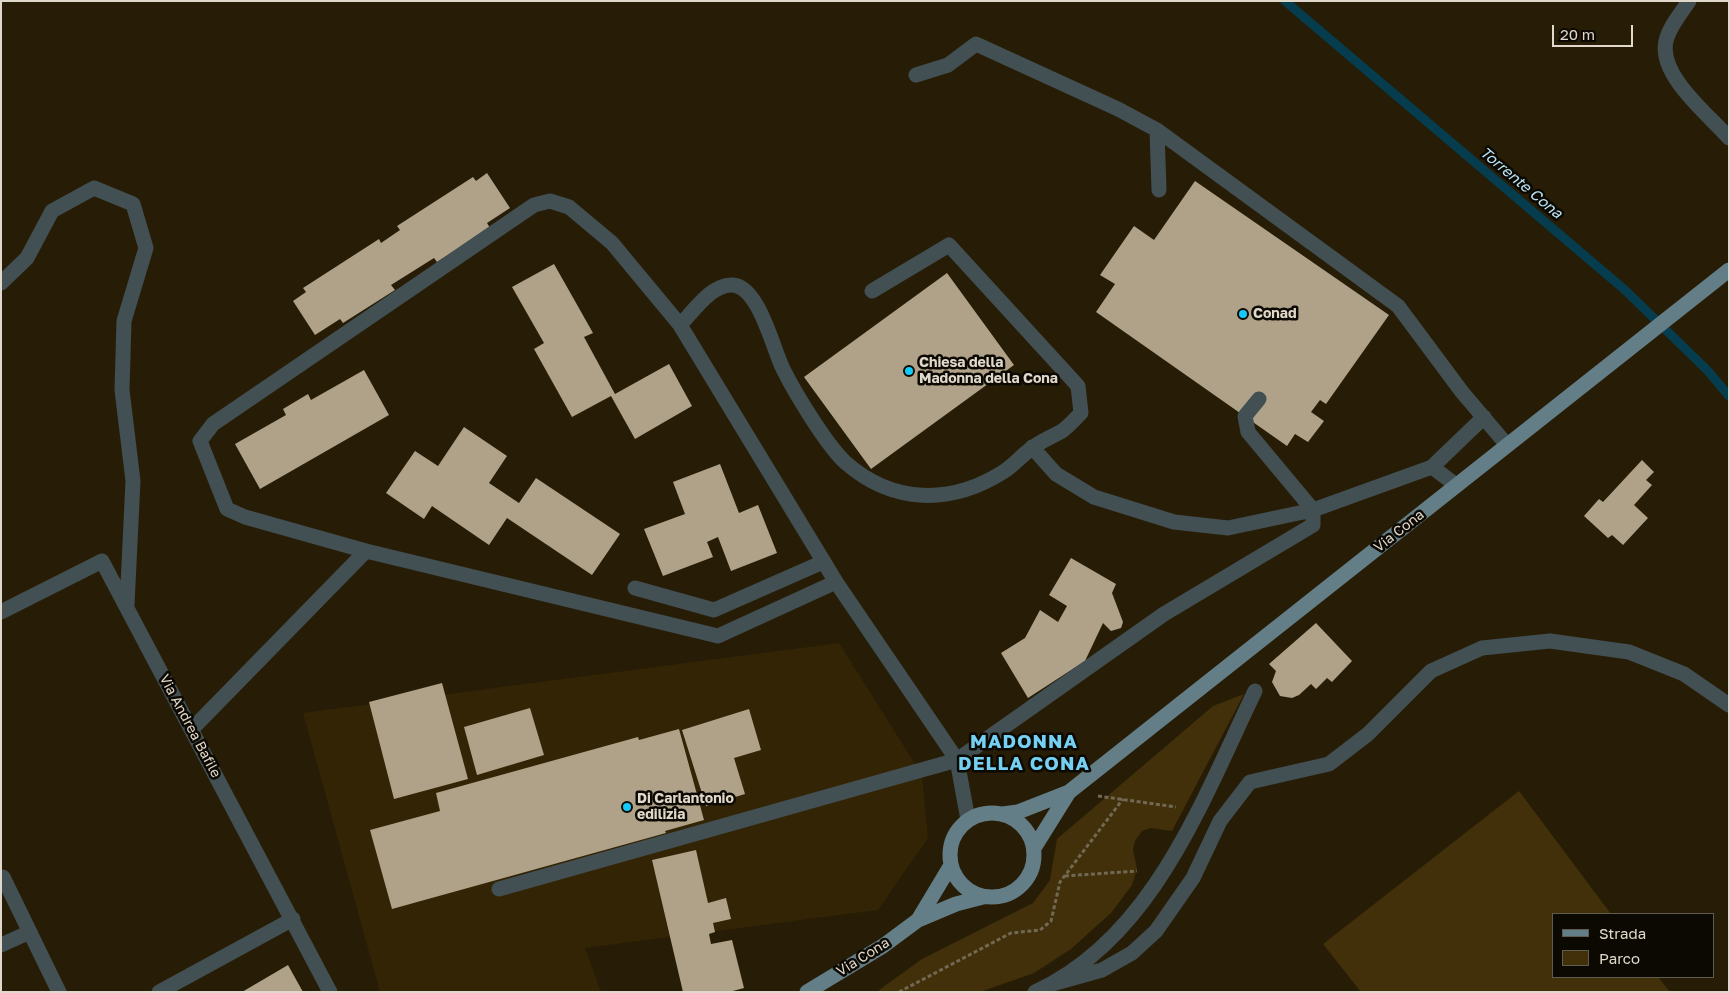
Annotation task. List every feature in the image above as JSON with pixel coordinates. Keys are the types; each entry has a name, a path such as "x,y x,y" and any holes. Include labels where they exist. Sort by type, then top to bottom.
{"main road":[{"name":"Via Cona","path":"1003,814 1018,812 1069,792 1729,270"},
{"name":"Via Cona","path":"1034,848 1069,792"},
{"path":"985,814 1003,814 1020,823 1027,830 1034,848 1035,862 1030,876 1022,887 1010,894 996,898 982,897 974,894 959,882 951,865 951,845 961,827 968,820 985,814"},
{"name":"Via Cona","path":"918,920 951,865"},
{"name":"Via Cona","path":"807,992 883,946 918,920 956,904 982,897"}],"street":[{"path":"1689,1 1671,28 1666,41 1664,58 1673,76 1729,138"},
{"path":"916,75 948,65 976,44 1118,109 1157,130 1398,306 1462,392 1507,445"},
{"path":"1157,130 1159,190"},
{"path":"1,282 27,258 52,211 94,188 133,204 146,248 124,321 122,390 133,480 127,607"},
{"path":"836,582 718,636 366,551 245,517 227,510 200,441 213,424 534,205 550,201 569,207 612,243 680,325 823,562 957,760 968,820"},
{"path":"680,325 715,290 732,285 747,290 764,320 783,369 817,425 846,463 882,488 913,496 941,496 974,486 1003,472 1032,447 1062,431 1081,413 1078,386 949,245 872,291"},
{"path":"499,889 957,760 1164,614 1313,525 1313,510 1248,432 1245,416 1259,399"},
{"path":"1032,447 1056,474 1094,497 1174,522 1228,528 1313,510 1432,467 1484,417"},
{"path":"1432,467 1456,485"},
{"path":"192,729 366,551"},
{"name":"Via Andrea Bafile","path":"1,612 102,561 330,992"},
{"path":"635,588 714,610 823,562"},
{"path":"1035,992 1052,984 1102,970 1132,954 1156,932 1193,878 1220,821 1250,782 1330,764 1368,734 1431,671 1482,648 1550,641 1629,652 1684,674 1729,705"},
{"path":"1052,984 1093,955 1129,920 1164,870 1197,810 1255,691"},
{"path":"3,877 59,992"},
{"path":"159,992 293,919"},
{"path":"1,945 30,932"}],"path":[{"path":"1069,792 1197,810"},
{"path":"899,992 1011,933 1040,930 1052,921 1060,882 1123,799"},
{"path":"1065,876 1164,870"}],"shaded area":[{"name":"Di Carlantonio edilizia","path":"839,643 922,775 928,838 878,910 585,948 601,992 380,992 303,713"}],"green space":[{"path":"1244,694 1172,831 1151,828 1142,831 1135,841 1133,850 1137,869 1132,885 1112,912 1071,949 1034,973 980,992 880,992 879,990 922,959 1033,903 1050,880 1057,839 1213,706"},
{"path":"1519,791 1610,913 1552,913 1552,978 1659,978 1670,992 1361,992 1323,944"}],"building":[{"path":"487,173 510,208 487,223 490,228 437,262 434,258 391,285 395,290 343,323 340,319 315,335 293,301 306,292 303,288 379,239 381,243 400,230 397,226 473,177 476,181"},
{"name":"Conad","path":"1195,181 1389,315 1326,404 1320,400 1311,412 1324,421 1308,442 1295,434 1287,446 1096,312 1115,284 1100,275 1134,226 1154,240"},
{"path":"554,264 593,333 584,337 615,394 669,364 692,406 635,439 611,396 572,417 534,349 544,343 512,287"},
{"name":"Chiesa della Madonna della Cona","path":"947,273 1014,365 871,469 804,377"},
{"path":"364,370 389,415 260,489 235,444 286,415 283,409 308,394 311,400"},
{"path":"464,427 507,456 489,483 519,503 536,478 620,534 592,575 507,518 489,545 432,506 424,519 386,493 415,451 438,466"},
{"path":"1642,460 1654,472 1646,480 1652,485 1634,505 1648,518 1623,545 1612,535 1608,538 1584,516 1599,499 1603,502"},
{"path":"720,464 739,513 758,505 777,553 731,571 718,537 707,542 713,557 663,576 644,529 685,514 673,482"},
{"path":"1071,558 1116,584 1112,593 1123,622 1121,628 1111,631 1103,623 1085,661 1028,698 1001,653 1025,638 1040,610 1058,622 1067,606 1049,595"},
{"path":"1316,623 1352,661 1332,682 1327,678 1316,689 1311,684 1299,695 1292,698 1280,696 1272,682 1276,671 1269,664"},
{"path":"442,683 468,779 394,799 369,702"},
{"path":"530,708 544,755 477,775 464,727"},
{"path":"749,709 761,750 734,758 745,794 706,806 682,730"},
{"path":"679,729 704,820 665,831 666,833 392,909 370,830 440,811 436,793 638,737 639,740"},
{"path":"696,850 708,903 726,898 731,919 713,923 715,932 709,934 711,944 732,940 744,988 729,992 683,992 652,860"},
{"path":"288,965 303,992 242,992"}],"waterway":[{"name":"Torrente Cona","path":"1285,1 1625,290 1708,371 1729,396"}],"place":[{"name":"Conad","path":"1243,314"},
{"name":"Chiesa della Madonna della Cona","path":"909,371"},
{"name":"Di Carlantonio edilizia","path":"627,807"}],"district":[{"name":"MADONNA DELLA CONA","path":"1024,753"}]}
